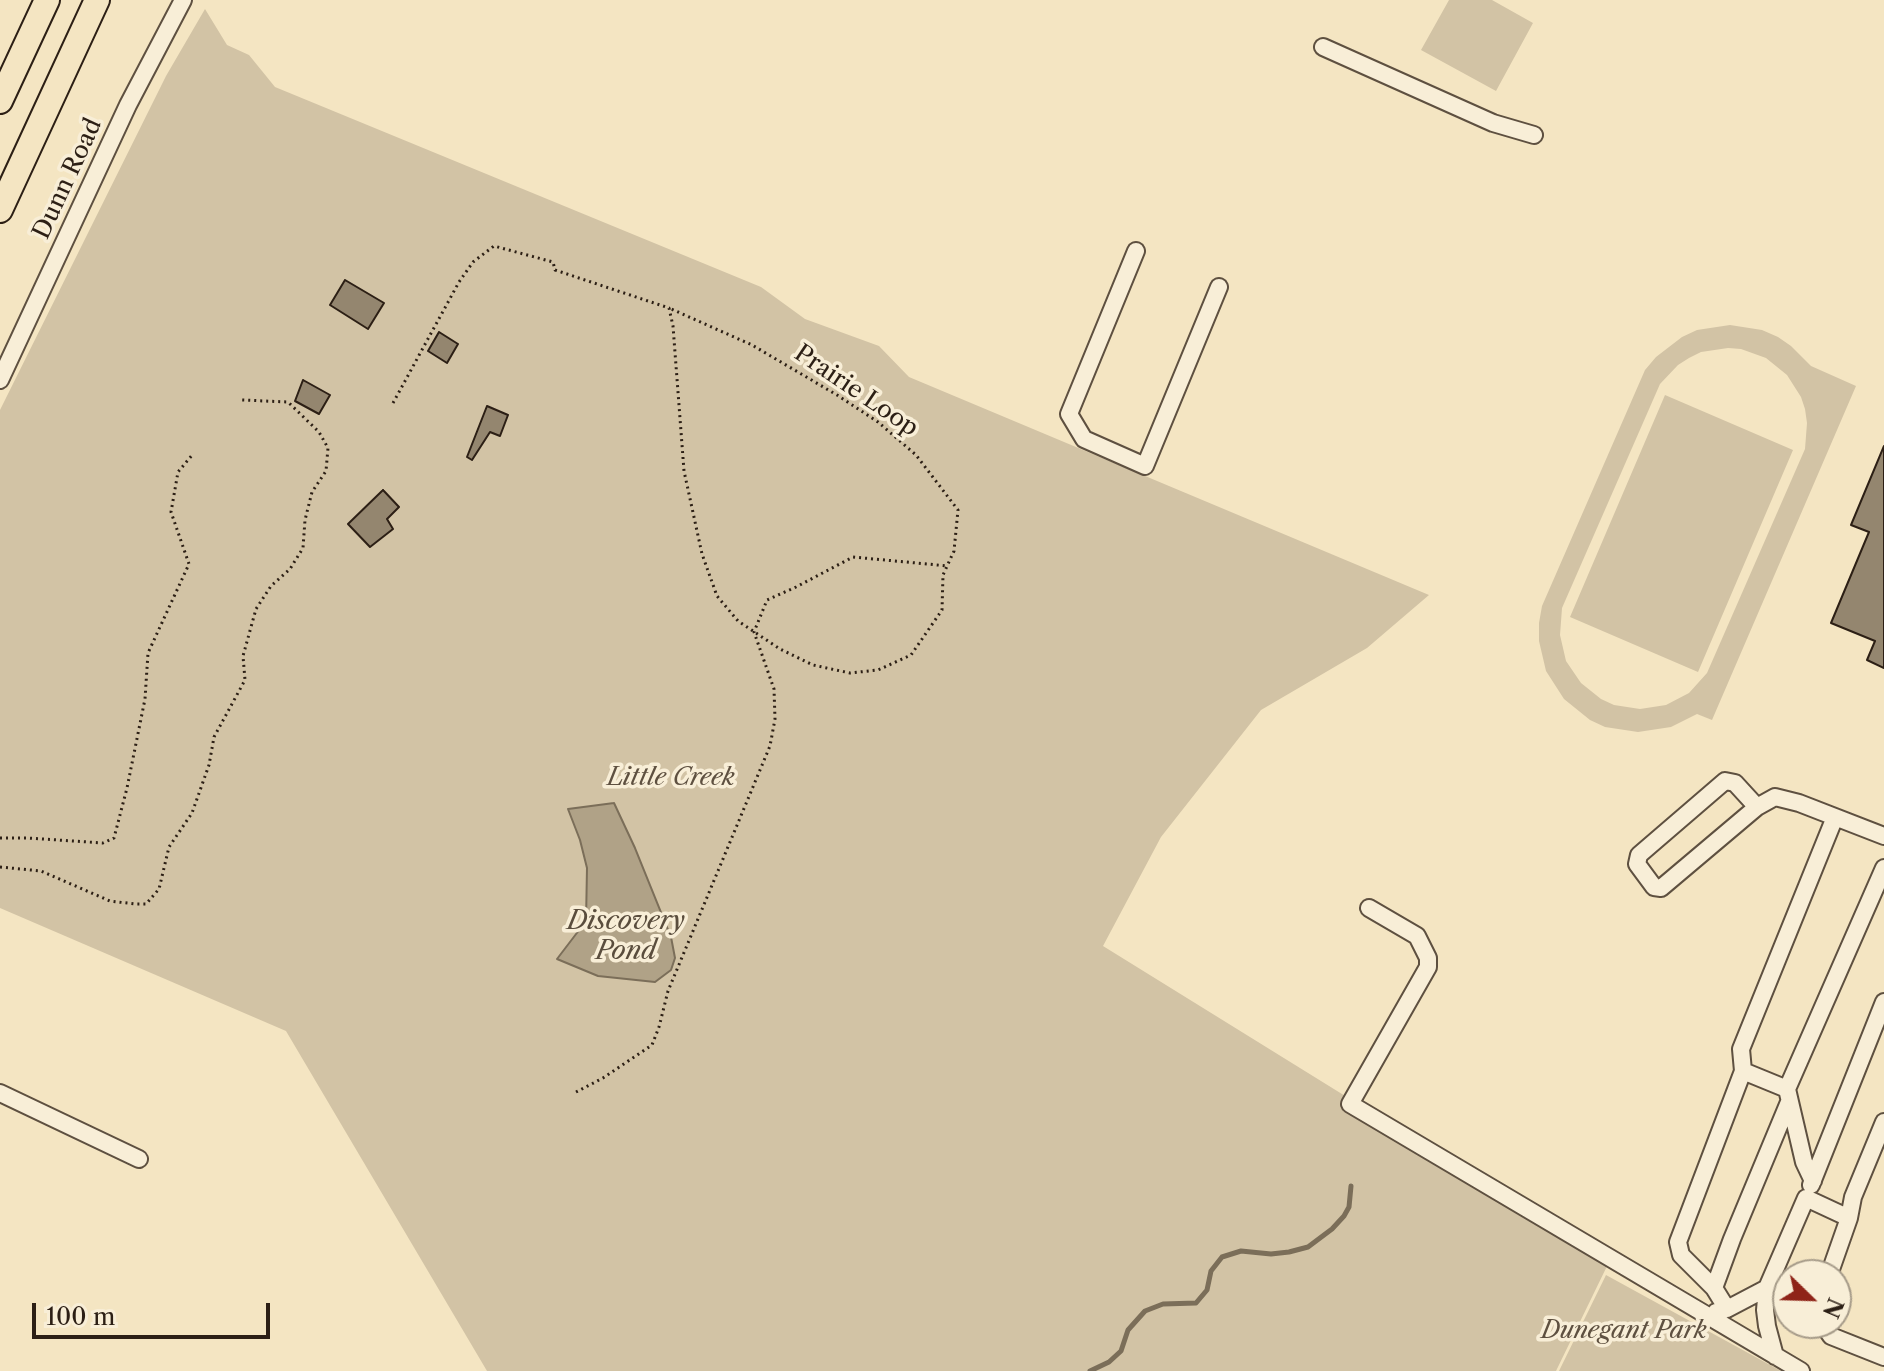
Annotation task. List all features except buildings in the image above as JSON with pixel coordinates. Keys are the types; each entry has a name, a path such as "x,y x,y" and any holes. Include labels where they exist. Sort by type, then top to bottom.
{"highway":[{"path":"0,101 47,0"},
{"path":"0,210 97,0"}],"street":[{"name":"Dunn Road","path":"0,380 128,105 183,0"},
{"path":"1323,47 1493,123 1534,135"},
{"path":"1136,251 1069,414 1084,439 1145,466 1219,287"},
{"path":"1757,807 1735,783 1725,781 1639,855 1637,864 1654,887 1661,888 1757,807 1775,797 1799,803 1884,836"},
{"path":"1727,1309 1714,1288 1681,1255 1678,1242 1743,1071 1741,1049 1835,817"},
{"path":"1714,1288 1788,1095 1884,868"},
{"path":"1369,908 1417,936 1428,958 1428,967 1350,1104 1801,1371"},
{"path":"1775,1356 1765,1310 1767,1288 1880,1026 1884,1002"},
{"path":"1743,1071 1788,1095 1804,1162 1813,1181"},
{"path":"0,1093 139,1159"},
{"path":"1835,1259 1853,1197 1883,1125"},
{"path":"1806,1198 1849,1218"},
{"path":"1707,1315 1727,1309 1767,1288"},
{"path":"1839,1339 1884,1357"}],"path":[{"name":"Prairie Loop","path":"393,403 459,282 473,262 494,246 553,262 555,270 669,308 752,345 878,422 916,455 958,510 954,551 943,575 942,610 911,655 878,670 850,673 813,665 780,649 738,621 717,596 702,554 684,471 669,308"},
{"path":"0,867 41,871 110,901 146,904 159,889 169,847 192,813 209,765 214,737 245,680 243,656 256,609 271,586 290,569 303,548 305,520 312,492 326,471 328,448 319,432 288,402 242,400"},
{"path":"0,838 103,843 114,838 145,699 148,653 189,564 171,512 178,472 193,454"},
{"path":"576,1092 652,1045 668,991 770,746 775,719 774,689 754,632 767,600 853,557 948,566"}],"green space":[{"path":"1449,0 1492,0 1533,23 1496,91 1421,50"},
{"name":"Little Creek","path":"205,9 227,45 249,55 275,87 761,287 805,319 879,346 909,377 1429,595 1367,648 1261,710 1161,837 1103,946 1610,1260 1556,1371 487,1371 286,1031 0,908 0,410 166,76"},
{"path":"1730,325 1762,330 1791,346 1811,366 1856,386 1712,720 1697,714 1671,727 1638,732 1605,727 1590,720 1564,699 1546,671 1539,641 1542,606 1645,370 1682,337 1697,330","holes":["1741,349 1766,358 1787,375 1805,409 1805,449 1707,673 1689,693 1666,705 1640,709 1614,705 1581,683 1566,661 1560,635 1562,608 1660,384 1678,365 1701,352"]},
{"path":"1665,395 1793,450 1698,672 1570,617"},
{"name":"Dunegant Park","path":"1606,1275 1781,1371 1559,1371"}],"water":[{"name":"Discovery Pond","path":"614,803 671,937 675,958 671,970 655,982 598,976 557,959 586,921 587,868 568,809"}],"waterway":[{"path":"1090,1371 1109,1362 1121,1351 1128,1330 1145,1311 1163,1304 1196,1303 1207,1290 1211,1271 1222,1257 1241,1251 1271,1254 1308,1247 1344,1216 1349,1207 1351,1186"}]}
